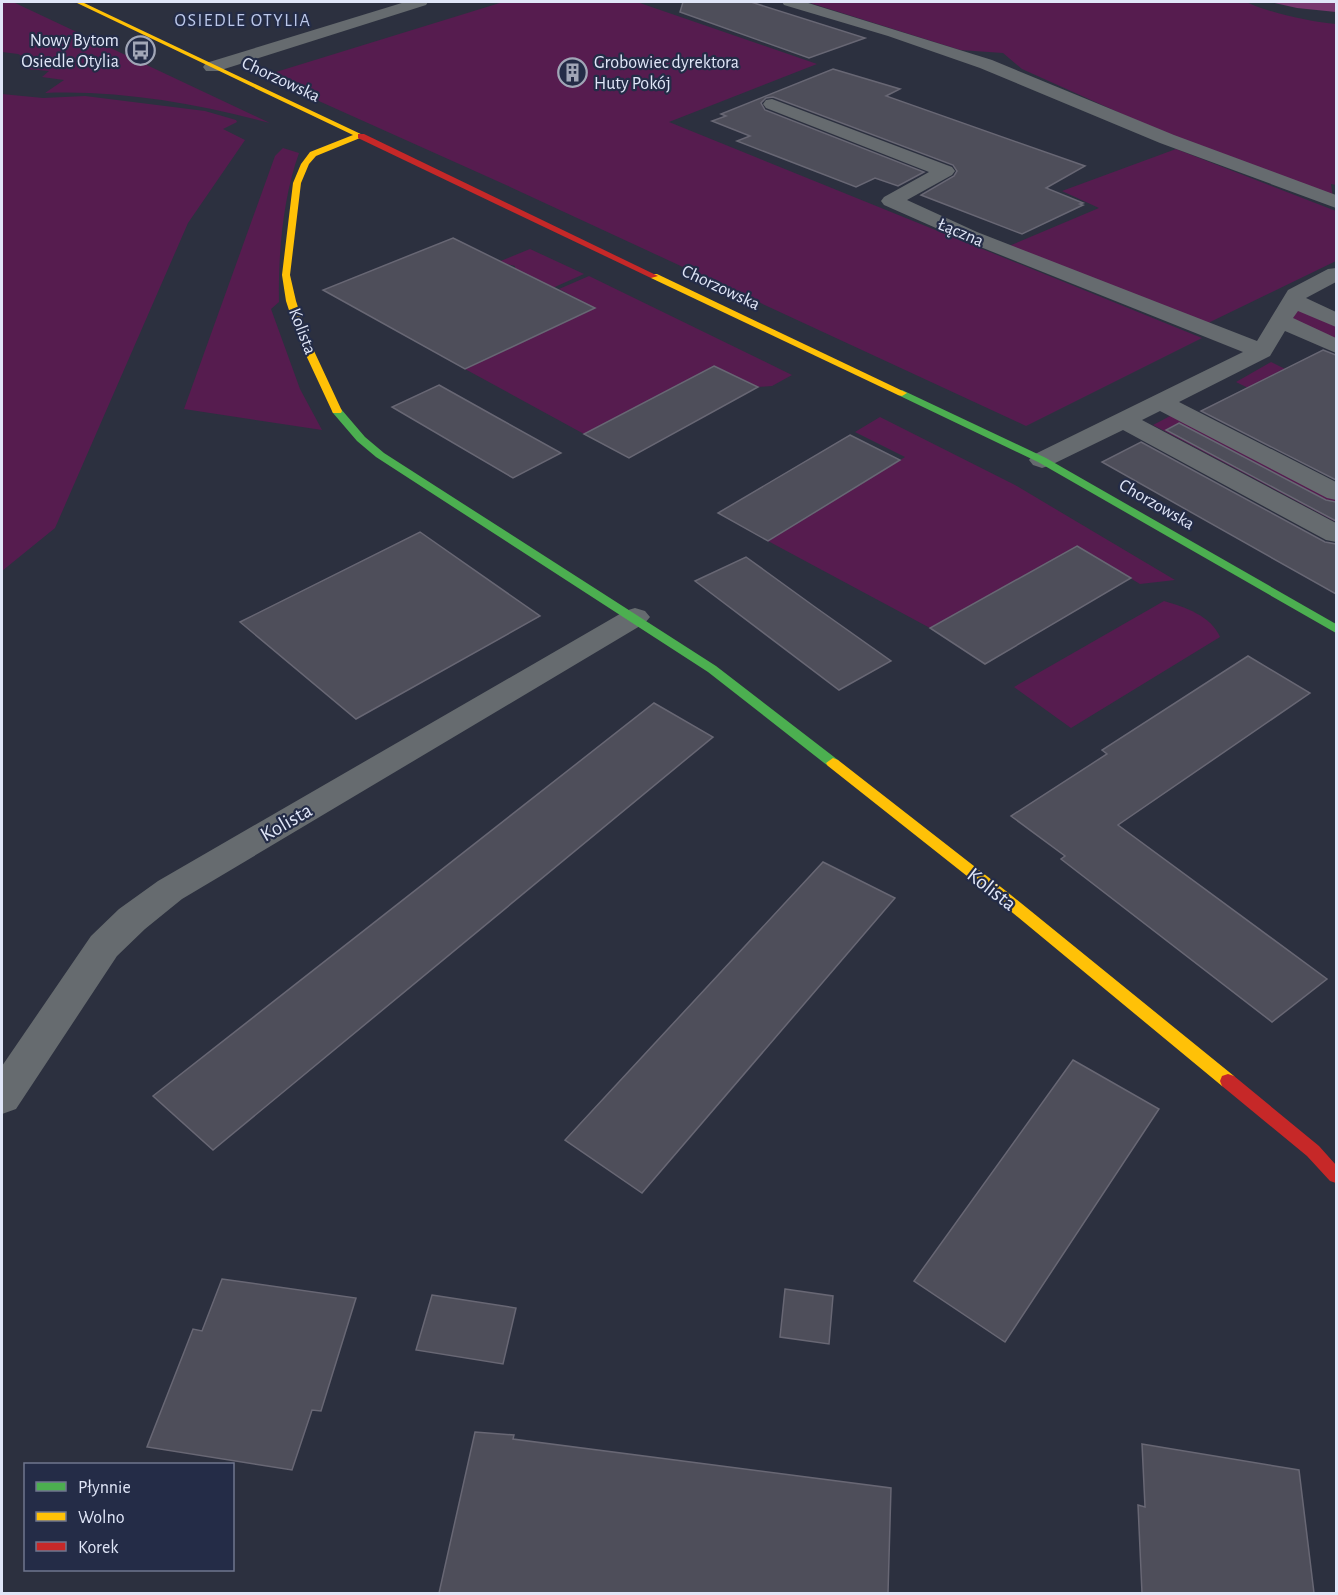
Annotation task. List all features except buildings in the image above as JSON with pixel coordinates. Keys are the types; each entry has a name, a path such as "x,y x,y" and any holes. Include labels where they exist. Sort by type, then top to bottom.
{"street":[{"name":"Chorzowska","path":"78,2 1042,460 1336,628"},
{"path":"212,67 420,2"},
{"path":"790,2 894,33 986,64 1167,139 1336,202"},
{"name":"Łączna","path":"772,104 945,171 891,201 970,236 1262,351"},
{"name":"Kolista","path":"360,135 313,154 305,164 297,183 286,275 291,301 303,338 339,415 361,439 380,454 712,669 1001,895 1313,1150 1336,1176"},
{"path":"1042,460 1262,351 1296,295 1336,273"},
{"path":"1286,310 1336,320"},
{"path":"1286,310 1336,346"},
{"path":"1161,402 1336,492"},
{"path":"1124,420 1336,534"},
{"name":"Kolista","path":"2,1097 104,946 151,904 170,890 635,617"}],"shaded area":[{"path":"2,2 13,2 270,123 187,104 130,96 45,93 64,80 42,77 49,71 27,69 35,62 18,54 2,52"},
{"path":"503,2 637,2 817,64 669,122 1202,338 1026,426 506,185 263,76"},
{"path":"807,2 1246,2 1291,16 1336,24 1336,185 1331,184 1333,198 1171,136 1022,69 1003,53 960,50"},
{"path":"1270,2 1336,2 1336,12 1297,8"},
{"path":"2,94 43,98 85,96 205,111 236,120 237,122 223,129 245,140 188,223 55,528 2,571"},
{"path":"283,148 299,153 285,207 279,265 279,302 271,309 300,389 322,430 184,409 275,156"},
{"path":"1176,149 1336,211 1336,261 1206,324 1009,246 1099,208 1062,191"},
{"path":"530,249 584,274 426,344 515,270 515,266 498,262"},
{"path":"589,276 792,375 772,386 758,387 714,366 584,434 465,369 595,308 559,289"},
{"path":"1292,300 1336,320 1336,346 1279,320"},
{"path":"1271,362 1336,394 1336,431 1236,382"},
{"path":"1174,414 1336,498 1336,522 1153,425"},
{"path":"880,417 1015,485 1175,580 1140,584 1077,546 930,628 768,541 905,457 855,432"},
{"path":"1164,601 1189,609 1204,618 1220,637 1071,728 1014,687"}],"traffic: fast":[{"path":"902,393 1042,460 1336,629"},
{"path":"337,411 361,439 380,455 712,669 833,763"}],"traffic: slow":[{"path":"78,2 361,136"},
{"path":"337,411 303,338 291,301 286,275 297,183 305,164 313,154 360,135"},
{"path":"654,276 902,393"},
{"path":"833,763 1001,895 1228,1081"}],"traffic: jam":[{"path":"361,136 654,276"},
{"path":"1228,1081 1313,1151 1336,1176"}],"place":[{"name":"Nowy Bytom Osiedle Otylia","path":"140,50"},
{"name":"Grobowiec dyrektora Huty Pokój","path":"573,72"}],"district":[{"name":"OSIEDLE OTYLIA","path":"243,20"}]}
